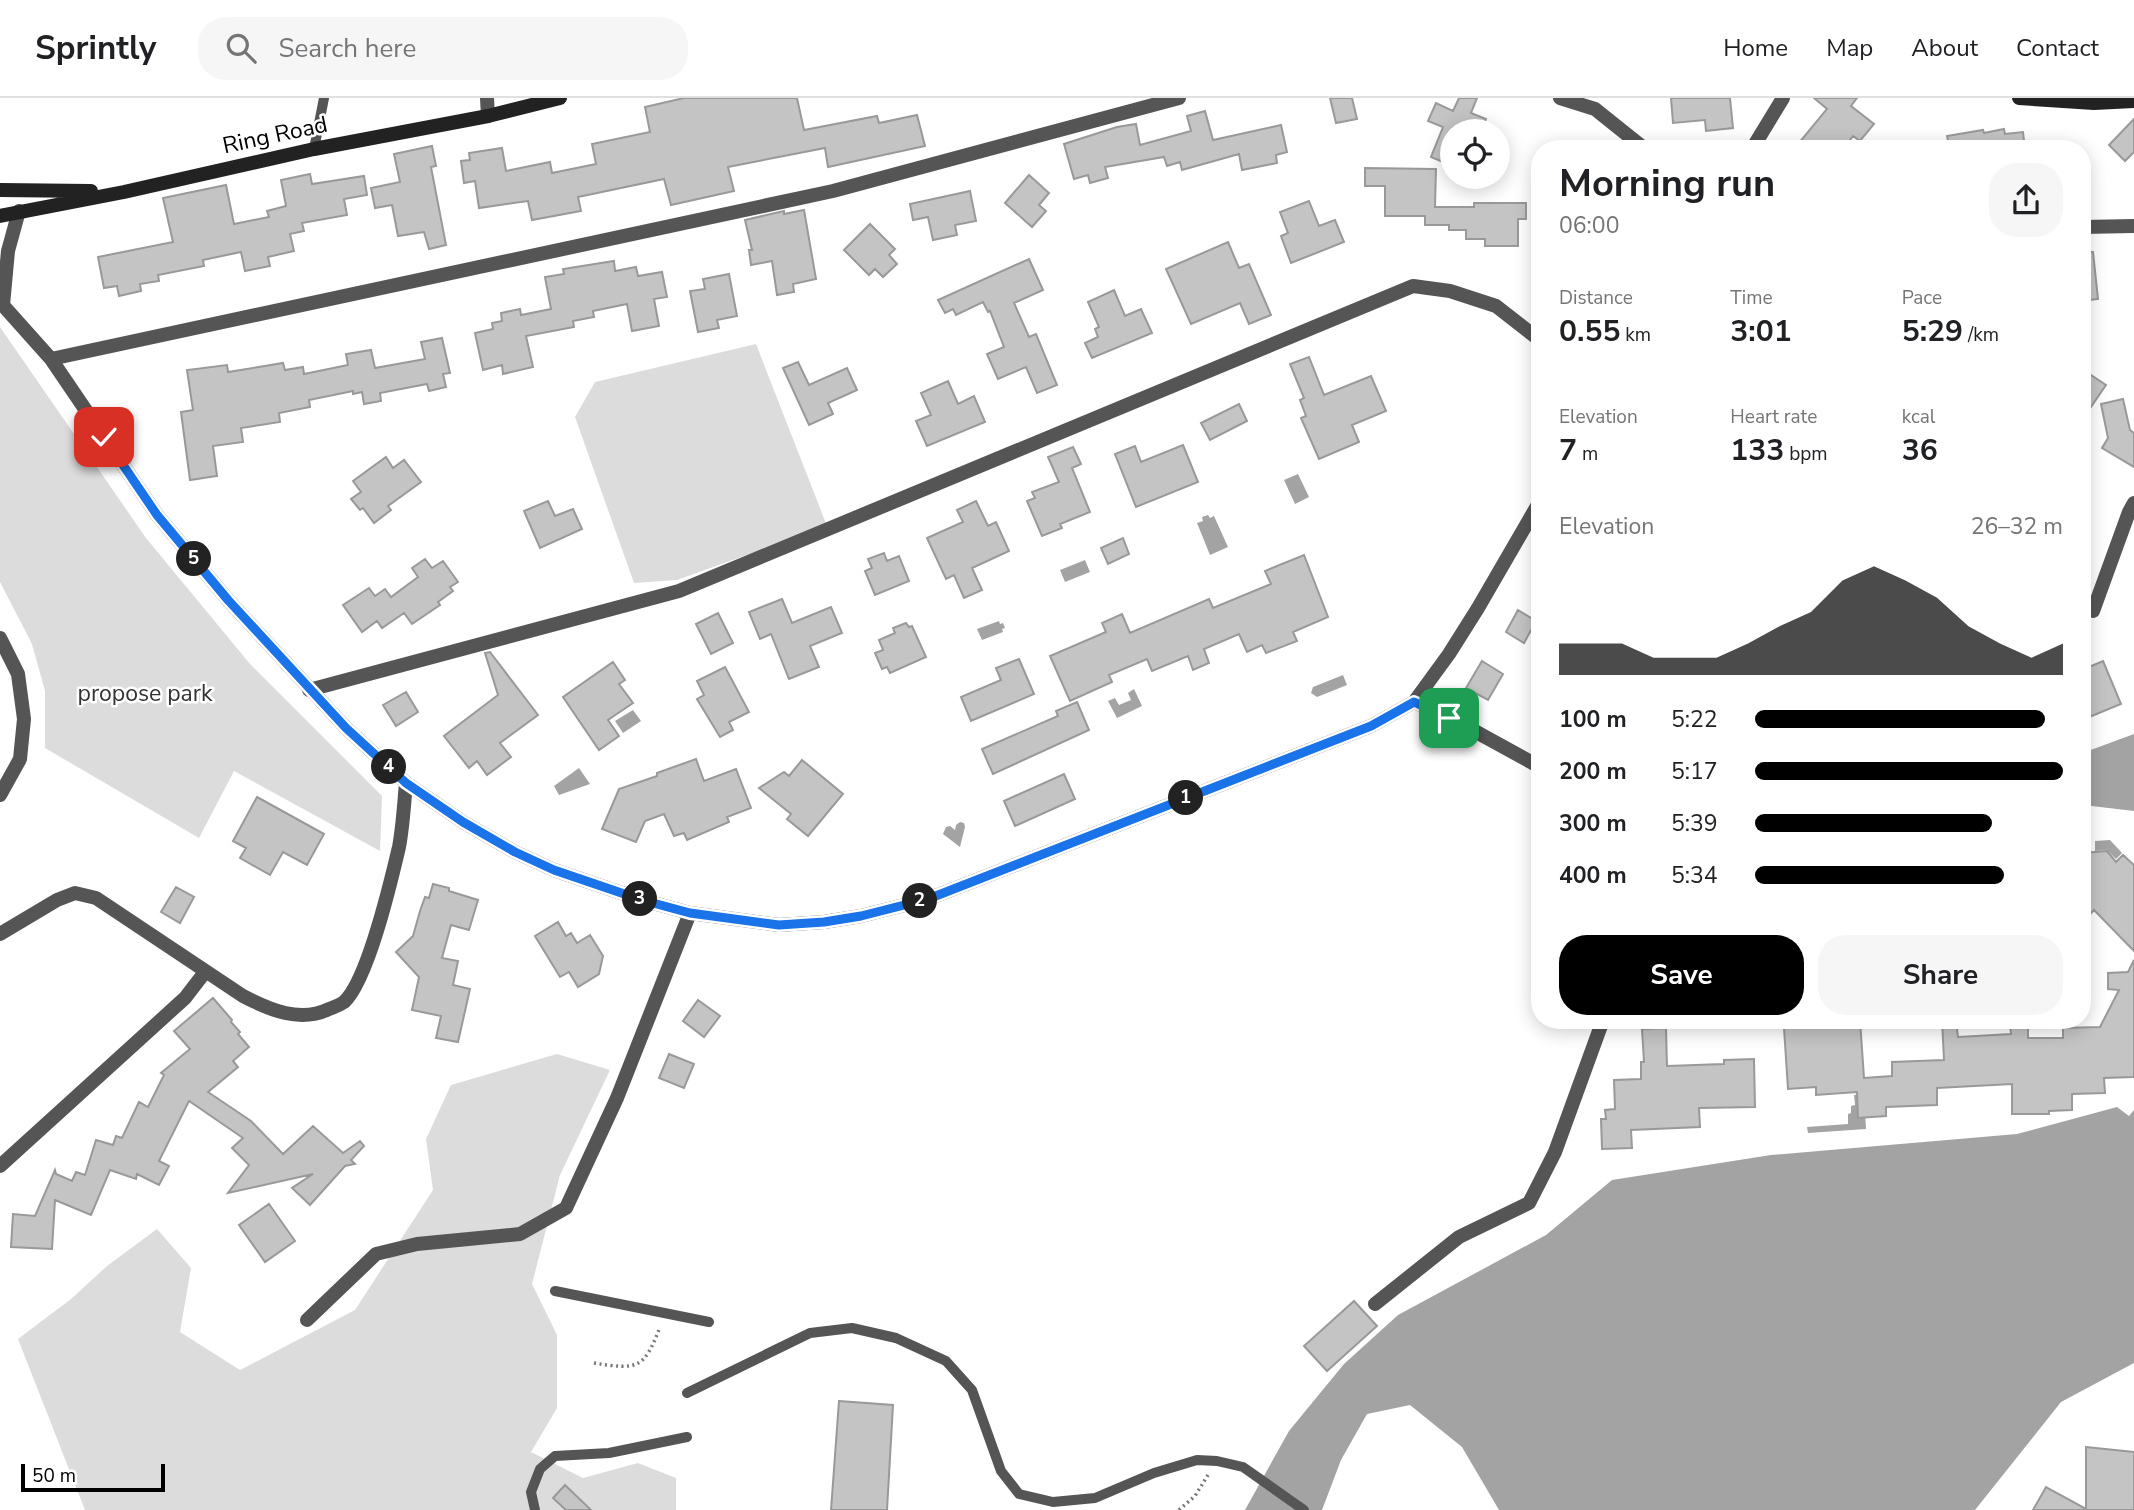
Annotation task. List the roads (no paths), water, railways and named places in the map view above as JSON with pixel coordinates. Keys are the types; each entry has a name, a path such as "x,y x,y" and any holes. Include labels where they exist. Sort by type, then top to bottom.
{"main road":[{"name":"Ring Road","path":"0,216 124,192 314,149 488,116 560,98"},
{"path":"2019,98 2094,103 2134,101"},
{"name":"Ring Road","path":"0,190 124,192"}],"street":[{"path":"487,98 488,116"},
{"path":"51,359 832,191 1179,98"},
{"path":"1560,98 1595,109 1634,140"},
{"path":"1757,140 1783,98"},
{"path":"19,212 8,251 1,303 51,359 157,515 228,600 309,690 406,783 463,822 525,857 567,874 642,900 690,913 779,925 861,916 928,899 1371,726 1414,702 1449,654 1531,517"},
{"path":"2091,227 2134,226"},
{"path":"309,690 679,591 1413,286 1450,290 1496,306 1531,333"},
{"path":"2093,611 2134,503"},
{"path":"0,638 18,674 24,719 20,759 0,795"},
{"path":"1414,702 1531,762"},
{"path":"0,934 57,900 75,893 96,898 205,972 263,1007 290,1015 318,1015 343,1003 358,982 373,942 399,845 406,783"},
{"path":"307,1320 376,1254 417,1244 520,1234 566,1208 617,1098 690,913"},
{"path":"0,1166 185,999 205,972"},
{"path":"1375,1304 1459,1237 1530,1203 1555,1152 1600,1029"}],"lane":[{"path":"314,149 324,98"},
{"path":"555,1291 709,1322"},
{"path":"687,1393 810,1333 852,1328 895,1338 946,1361 972,1390 1001,1471 1019,1494 1053,1502 1095,1498 1154,1473 1197,1460 1217,1461 1243,1468 1304,1510"},
{"path":"535,1510 531,1492 540,1469 555,1456 609,1453 687,1437"}],"park label":[{"name":"propose park","path":"145,693"}]}
